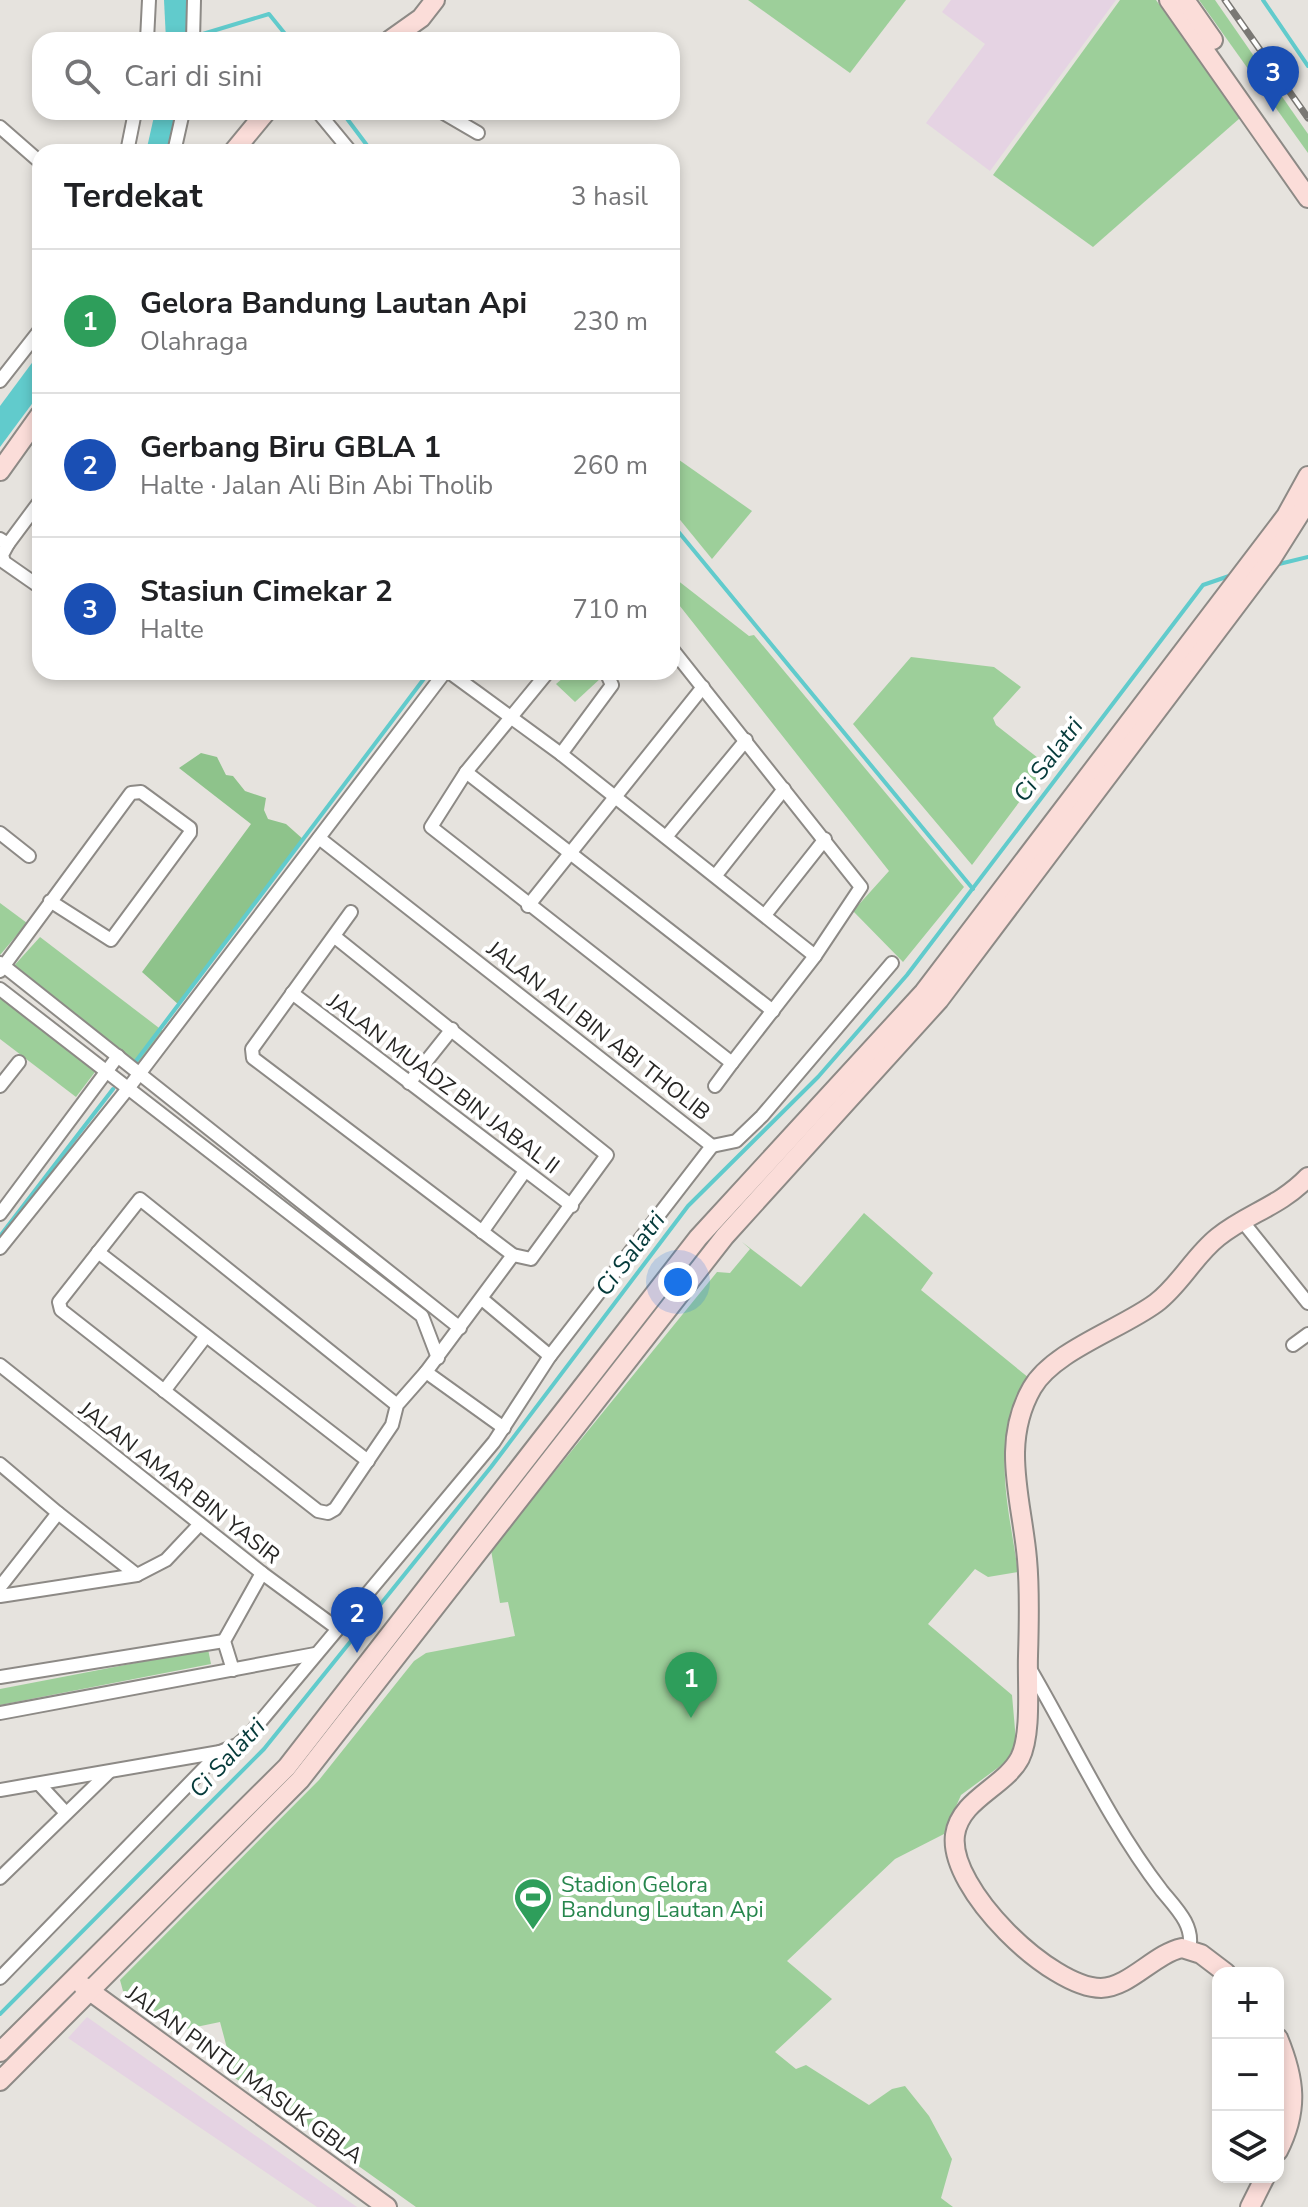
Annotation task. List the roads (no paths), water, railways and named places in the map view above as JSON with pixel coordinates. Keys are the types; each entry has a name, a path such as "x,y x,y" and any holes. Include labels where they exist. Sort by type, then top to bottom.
{"street":[{"path":"147,32 149,0"},
{"path":"193,32 194,0"},
{"path":"401,32 421,18 435,0"},
{"path":"1169,0 1308,198"},
{"path":"1185,0 1308,177"},
{"path":"129,144 133,120"},
{"path":"176,144 181,120"},
{"path":"240,144 259,120"},
{"path":"325,120 344,144"},
{"path":"456,120 478,133"},
{"path":"0,127 32,155"},
{"path":"0,381 32,340"},
{"path":"0,471 32,426"},
{"path":"0,2081 300,1780 725,1236 939,1000 1246,578 1308,476"},
{"path":"0,2052 287,1767 698,1238 924,992 1246,578 1272,558 1308,501"},
{"path":"32,510 4,542 1,558 32,581"},
{"path":"680,659 861,887 815,956 715,1086"},
{"path":"0,1248 130,1086 441,680"},
{"path":"458,680 561,754 815,956"},
{"path":"541,680 466,772 431,827 732,1063"},
{"path":"561,754 612,685 610,680"},
{"path":"528,906 703,687"},
{"path":"666,837 746,740"},
{"path":"466,772 773,1011"},
{"path":"716,875 784,789"},
{"path":"50,901 111,940 190,833 190,828 141,792 131,793 50,901 1,967 140,1073 426,1311 438,1358"},
{"path":"0,833 29,856"},
{"name":"JALAN ALI BIN ABI THOLIB","path":"220,1752 250,1734 504,1428 550,1356 712,1146 319,838"},
{"path":"765,915 825,839"},
{"path":"335,937 604,1151 607,1160 531,1259 513,1255 253,1058 252,1049 351,912"},
{"path":"712,1146 736,1141 762,1116 892,963"},
{"path":"0,989 426,1311 460,1328"},
{"name":"JALAN MUADZ BIN JABAL II","path":"292,993 572,1206"},
{"path":"409,1083 452,1029"},
{"path":"0,1214 118,1056"},
{"path":"0,1086 19,1062"},
{"path":"482,1232 525,1171"},
{"path":"1217,1967 1189,1949 1174,1950 1117,1984 1095,1987 1076,1980 1014,1940 981,1906 969,1885 955,1835 961,1818 1009,1773 1026,1745 1027,1558 1012,1453 1015,1432 1033,1386 1047,1368 1158,1301 1201,1252 1243,1222 1284,1199 1308,1177"},
{"path":"397,1405 140,1199 59,1302 59,1308 324,1513 335,1509 392,1425 397,1405 438,1358 513,1255"},
{"path":"1243,1222 1308,1303"},
{"path":"98,1252 368,1461"},
{"path":"482,1299 550,1356"},
{"path":"1293,1345 1308,1334"},
{"path":"164,1391 206,1336"},
{"name":"JALAN AMAR BIN YASIR","path":"0,1365 262,1573 338,1629"},
{"path":"426,1372 504,1428"},
{"path":"2,1470 137,1575"},
{"path":"0,1587 58,1513"},
{"path":"0,1596 137,1575 166,1560 200,1524"},
{"path":"233,1670 224,1641 262,1573"},
{"path":"0,1677 224,1641"},
{"path":"0,1713 316,1654"},
{"path":"1028,1665 1133,1853 1186,1921 1191,1940 1189,1949"},
{"path":"0,1791 220,1752"},
{"path":"0,1978 220,1752"},
{"path":"0,1878 109,1772"},
{"path":"40,1785 66,1813"},
{"name":"JALAN PINTU MASUK GBLA","path":"75,1979 387,2207"},
{"path":"1278,2039 1295,2085 1292,2116 1284,2136"},
{"path":"1250,2207 1262,2183"}],"water":[{"path":"164,0 190,0 190,32 166,32"},
{"path":"153,120 177,120 172,144 148,144"},
{"path":"32,363 32,404 0,447 0,406"}],"waterway":[{"path":"1263,0 1308,66"},
{"path":"209,32 269,14 284,32"},
{"path":"348,120 366,144"},
{"path":"680,534 973,889"},
{"name":"Ci Salatri","path":"1275,565 1308,557"},
{"name":"Ci Salatri","path":"0,2014 264,1749 491,1467 688,1206 818,1077 907,975 1203,585 1232,575"},
{"path":"136,1061 423,680"},
{"path":"0,1236 113,1089"}],"railway":[{"path":"1225,0 1308,118"}],"place":[{"name":"Stasiun Cimekar 2","path":"1273,112"},
{"name":"Gerbang Biru GBLA 1","path":"357,1653"},
{"name":"Gelora Bandung Lautan Api","path":"691,1718"},
{"name":"Stadion Gelora Bandung Lautan Api","path":"533,1931"}]}
